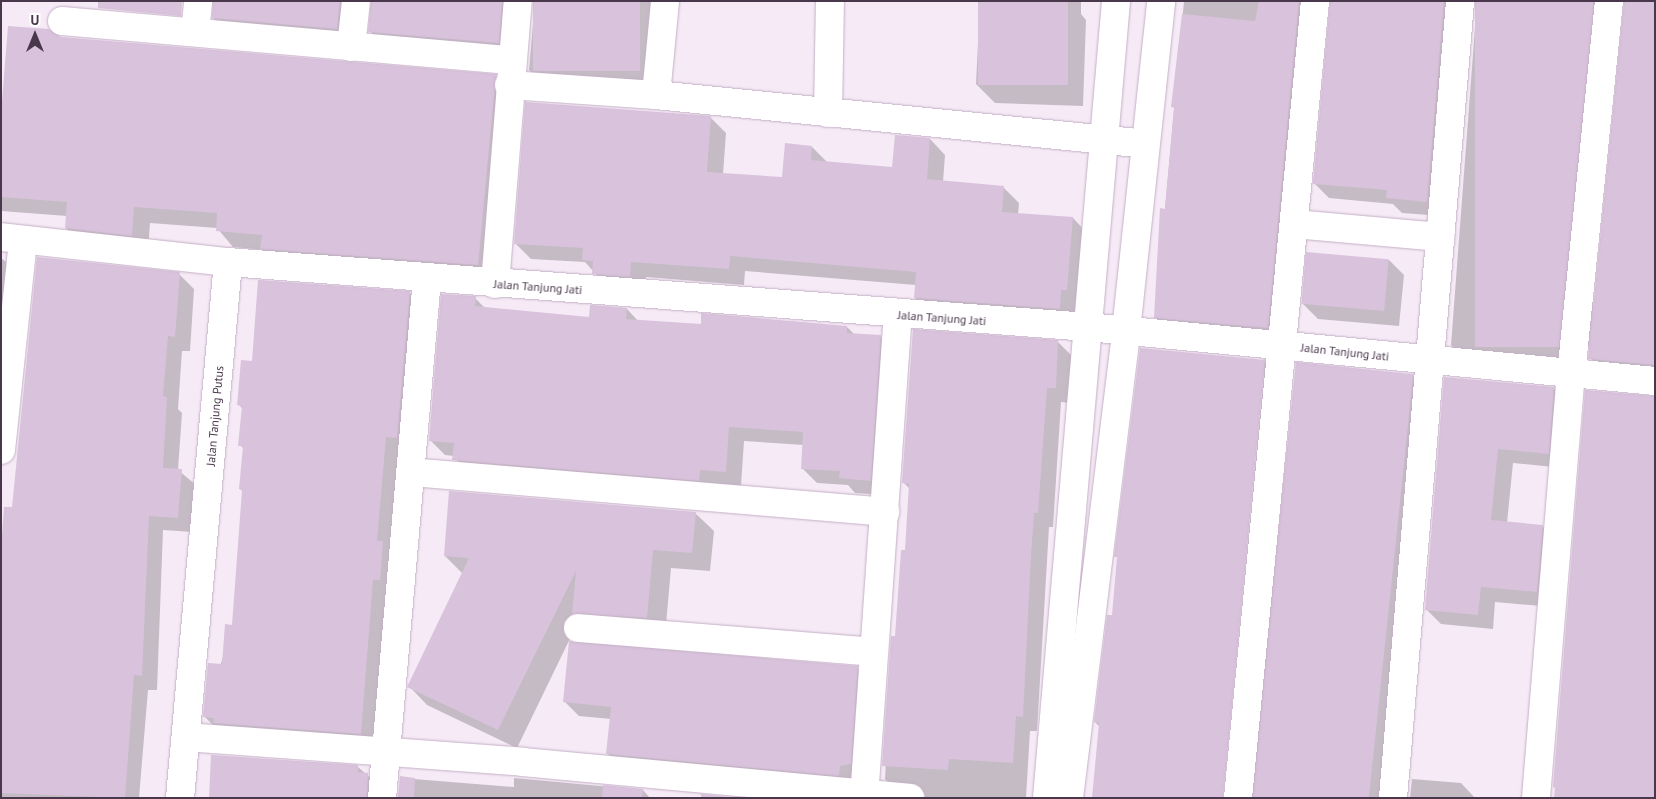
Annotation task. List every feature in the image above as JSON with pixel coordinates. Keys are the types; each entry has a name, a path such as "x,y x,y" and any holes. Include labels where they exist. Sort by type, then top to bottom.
{"street":[{"path":"195,32 198,1"},
{"path":"350,48 356,1"},
{"path":"495,284 518,1"},
{"path":"656,95 665,1"},
{"path":"828,112 830,1"},
{"path":"1047,798 1116,1"},
{"path":"1069,798 1126,331 1160,1"},
{"path":"1238,798 1280,345 1294,224 1315,1"},
{"path":"1393,798 1428,362 1460,1"},
{"path":"1536,798 1571,375 1609,1"},
{"path":"62,21 350,48 656,95 1144,144"},
{"path":"1294,224 1440,237"},
{"path":"1,450 12,238 228,262"},
{"name":"Jalan Tanjung Jati","path":"228,262 898,315 1088,327 1280,345 1428,362 1655,381"},
{"name":"Jalan Tanjung Putus","path":"180,798 228,262"},
{"path":"382,798 388,753 427,278"},
{"path":"864,796 898,315"},
{"path":"411,472 885,512"},
{"path":"578,628 874,652"},
{"path":"186,737 523,762 864,796 910,798"}],"building":[{"path":"98,1 182,1 181,16 98,8"},
{"path":"213,1 340,1 337,29 212,18"},
{"path":"371,1 502,1 499,43 368,32"},
{"path":"533,1 640,1 640,71 533,71"},
{"path":"978,1 1068,1 1068,85 978,85"},
{"path":"1259,1 1299,1 1268,328 1154,318 1160,208 1165,209 1174,108 1171,107 1182,14 1255,21"},
{"path":"1330,1 1444,1 1427,202 1386,198 1387,190 1313,184"},
{"path":"1475,1 1593,1 1593,347 1475,347"},
{"path":"1624,1 1655,1 1655,365 1588,359"},
{"path":"8,26 49,29 61,37 496,74 478,265 260,249 262,235 216,231 217,213 134,207 132,236 65,228 67,202 1,197 1,113"},
{"path":"525,102 711,116 707,172 782,177 785,143 812,146 811,160 892,167 895,135 930,138 927,179 1004,186 1002,212 1073,217 1067,290 1061,290 1060,309 914,298 916,272 730,256 729,269 631,262 630,277 592,274 593,261 582,260 583,248 514,244"},
{"path":"1306,252 1389,259 1384,311 1301,304"},
{"path":"37,257 180,272 175,337 168,336 163,396 167,397 163,468 182,469 178,518 149,516 142,676 134,675 125,798 1,793 1,549 4,507 12,507"},
{"path":"258,280 410,291 397,438 386,437 377,541 383,541 380,580 373,580 361,734 213,723 214,718 203,717 208,663 222,664 225,624 232,625 242,490 239,489 243,446 238,446 242,406 237,405 241,360 252,361"},
{"path":"441,294 476,296 475,306 589,317 590,305 627,308 626,319 701,324 701,313 847,326 847,333 881,335 871,481 839,478 840,471 801,469 803,432 729,427 726,472 700,470 699,481 452,460 454,443 429,441"},
{"path":"913,329 1058,340 1056,388 1047,388 1038,513 1034,513 1023,717 1016,716 1013,763 949,759 948,770 882,766 891,636 895,636 901,550 905,550 909,484 902,483"},
{"path":"1140,348 1265,360 1223,798 1092,798 1099,723 1094,722 1107,615 1112,615 1117,557 1114,557"},
{"path":"1296,362 1413,374 1369,798 1250,798"},
{"path":"1444,377 1554,387 1549,454 1498,449 1491,520 1543,525 1537,592 1481,587 1478,615 1425,610"},
{"path":"1585,390 1655,396 1655,798 1554,798 1555,788 1553,787"},
{"path":"449,491 696,512 692,553 653,550 647,618 572,614 576,571 498,730 407,687 469,558 444,556"},
{"path":"569,641 858,666 851,764 840,766 839,776 606,754 611,707 563,702"},
{"path":"211,755 358,765 358,772 368,773 367,798 209,798"},
{"path":"400,776 415,778 414,798 398,798"},
{"path":"603,785 643,789 642,798 602,798"},
{"path":"701,794 739,798 701,798"}]}
